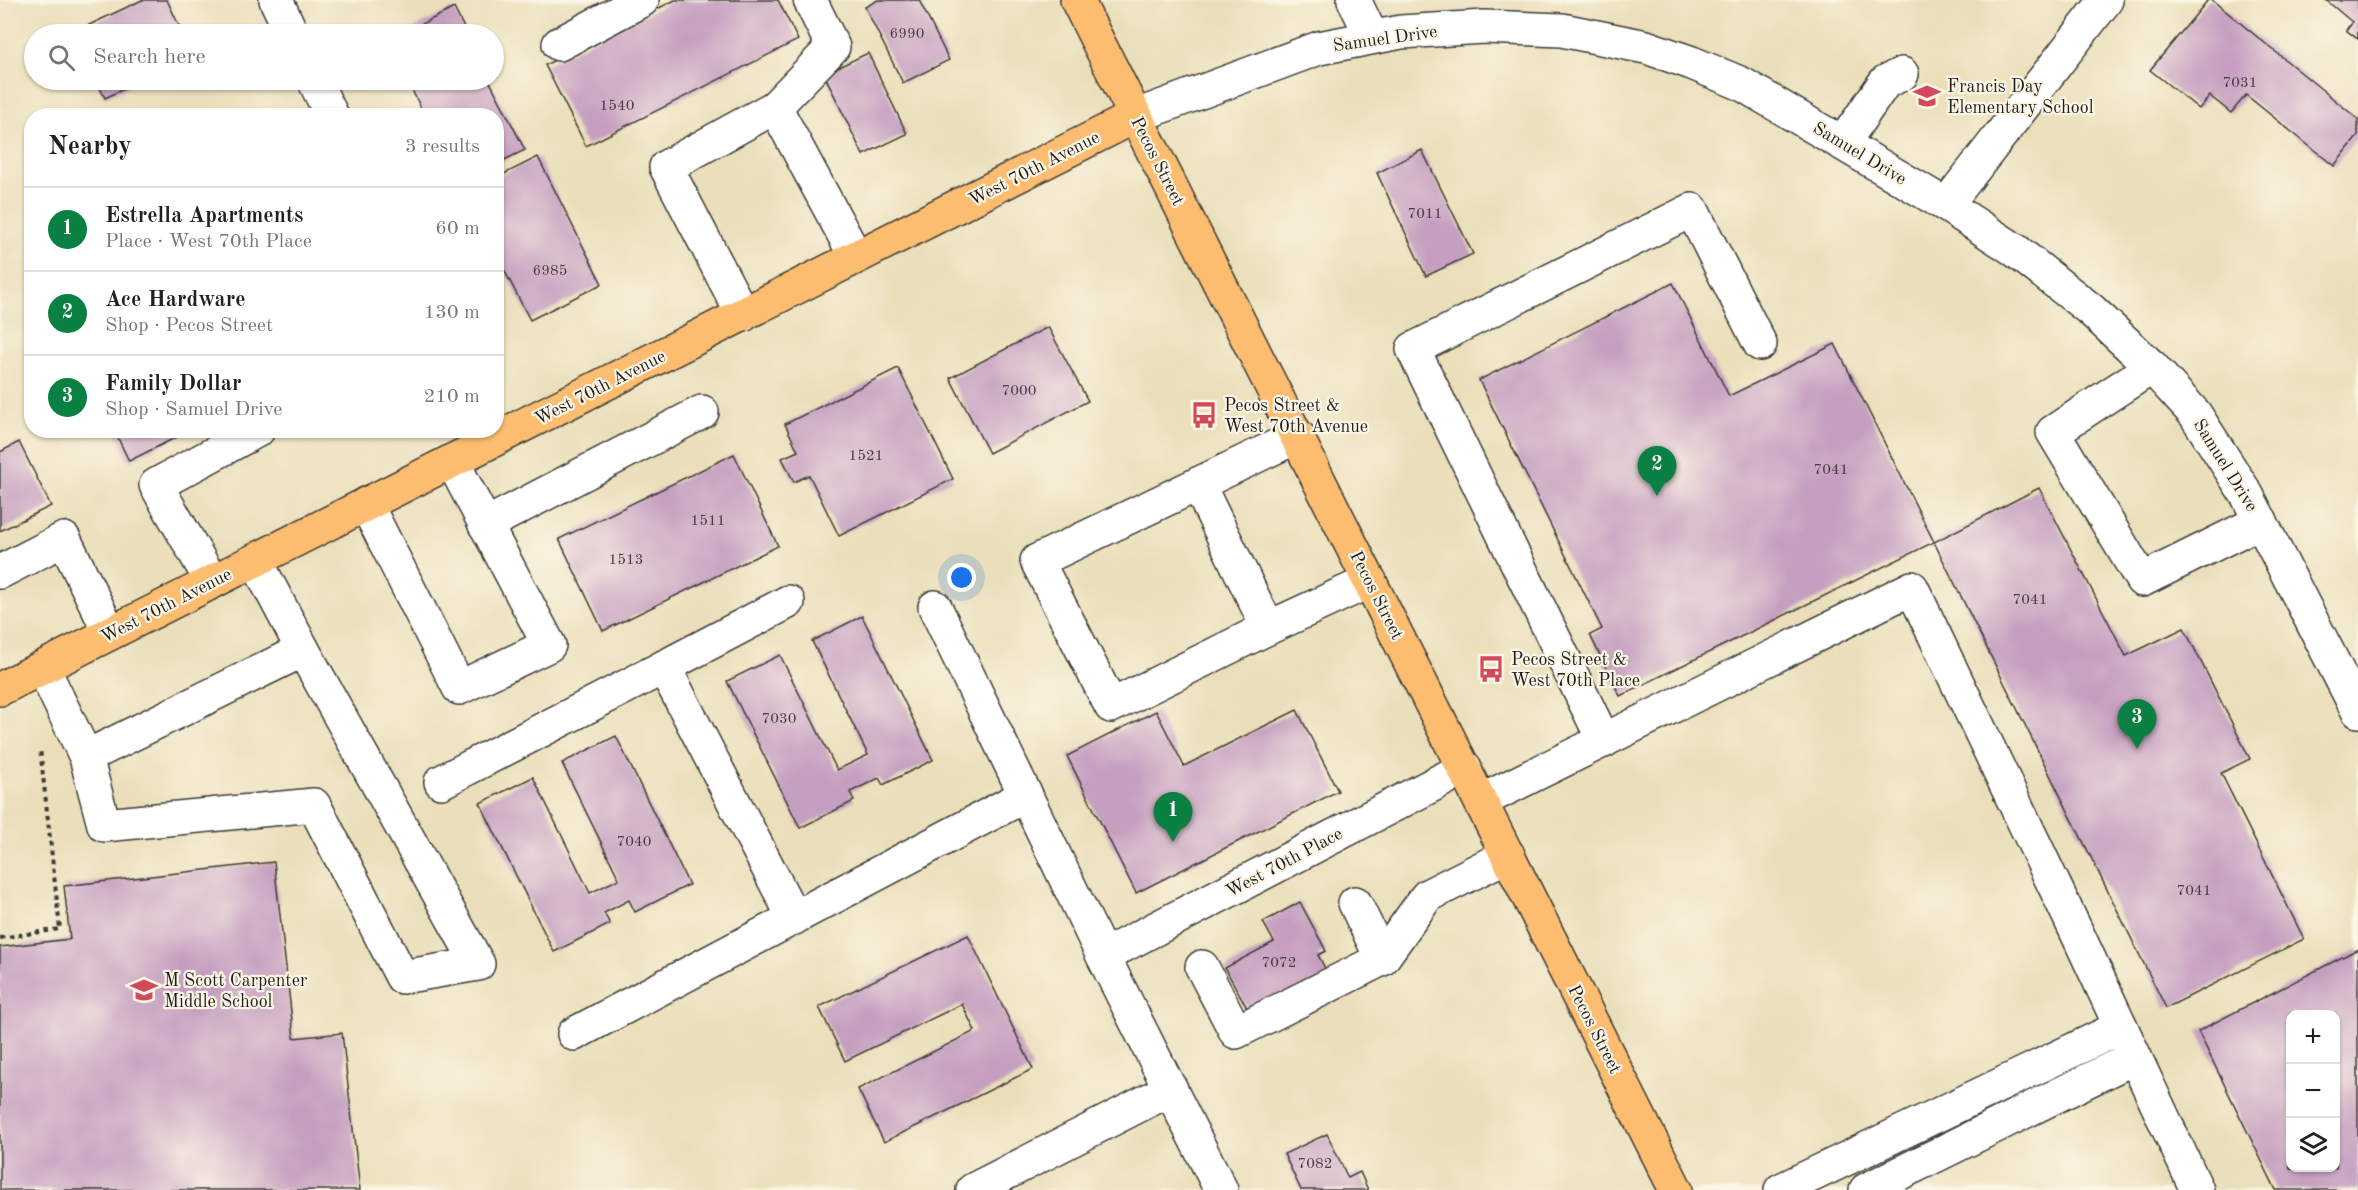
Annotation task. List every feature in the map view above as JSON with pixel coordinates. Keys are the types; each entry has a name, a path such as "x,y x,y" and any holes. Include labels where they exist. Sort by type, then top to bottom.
{"main road":[{"name":"Pecos Street","path":"1077,0 1676,1190"},
{"name":"West 70th Avenue","path":"504,428 743,315 1136,116"},
{"name":"West 70th Avenue","path":"0,689 452,462 483,438"}],"street":[{"path":"276,0 287,24"},
{"path":"559,44 642,0"},
{"path":"743,315 666,167 775,107 832,47 810,0"},
{"path":"1354,0 1372,38"},
{"path":"1946,205 2106,0"},
{"name":"Samuel Drive","path":"1136,116 1319,48 1401,32 1484,27 1562,30 1646,48 1692,63 1742,84 1946,205 2024,256 2091,310 2152,367 2195,414 2247,495 2354,694"},
{"path":"1843,143 1885,82 1902,74"},
{"path":"775,107 856,257"},
{"path":"1604,741 1413,350 1692,210 1760,344"},
{"path":"2152,367 2053,432 2142,580 2261,521"},
{"path":"485,525 702,412"},
{"path":"1298,436 1037,561 1111,706 1268,628 1370,581"},
{"path":"212,582 156,485 243,438"},
{"path":"366,504 459,688 549,645 452,462"},
{"path":"1198,484 1268,628"},
{"path":"0,572 64,539 110,633"},
{"path":"43,668 86,757 104,825 314,805 402,978 478,964 255,561"},
{"path":"1481,801 1912,588 2197,1190"},
{"path":"441,782 788,603"},
{"path":"935,607 1103,956 1221,1190"},
{"path":"86,757 303,650"},
{"path":"664,667 794,918"},
{"name":"West 70th Place","path":"1103,956 1465,768"},
{"path":"574,1034 1026,795"},
{"path":"1203,967 1236,1032 1382,958 1427,897 1508,855"},
{"path":"1355,903 1382,958"},
{"path":"1781,1190 2121,1027"},
{"path":"1866,1190 2135,1057"},
{"path":"973,1190 1171,1089"}],"path":[{"path":"0,938 60,929 37,720 62,707"}],"building":[{"path":"142,0 167,0 178,24 91,24"},
{"path":"675,0 778,0 798,40 586,146 545,65"},
{"path":"878,0 919,0 949,60 903,83 865,7"},
{"path":"2208,0 2212,0 2358,119 2358,136 2334,166 2246,95 2231,113 2210,96 2199,109 2150,70"},
{"path":"2326,0 2358,0 2358,39 2346,30 2352,22"},
{"path":"454,8 462,24 422,24"},
{"path":"868,53 907,134 863,155 824,74"},
{"path":"101,90 121,90 105,98"},
{"path":"412,90 494,90 503,108 421,108"},
{"path":"504,109 525,150 504,160"},
{"path":"1422,150 1473,254 1426,276 1377,173"},
{"path":"538,157 602,284 530,320 504,270 504,174"},
{"path":"1673,283 1729,396 1835,344 1934,542 1620,696 1590,635 1602,629 1479,380"},
{"path":"1048,327 1088,401 989,453 950,378"},
{"path":"898,368 953,479 839,536 809,475 794,482 782,458 798,451 785,424"},
{"path":"118,438 175,438 129,461"},
{"path":"19,442 51,506 0,531 0,452"},
{"path":"734,454 778,546 603,631 559,539"},
{"path":"2039,488 2126,656 2184,628 2250,759 2221,773 2304,939 2166,1008 1934,542"},
{"path":"862,616 933,760 883,785 879,778 850,792 854,801 800,828 727,681 780,655 837,770 868,755 812,641"},
{"path":"1297,710 1338,791 1136,893 1067,756 1156,711 1184,766"},
{"path":"616,736 689,885 635,912 629,900 604,913 610,924 554,952 480,803 533,777 590,893 619,879 562,763"},
{"name":"M Scott Carpenter Middle School","path":"274,862 294,1038 342,1033 360,1190 0,1190 0,947 70,939 64,886"},
{"path":"1300,902 1326,951 1318,955 1329,976 1252,1017 1225,968 1274,942 1263,922"},
{"path":"968,935 1033,1069 884,1142 858,1089 975,1031 962,1004 845,1061 819,1007"},
{"path":"2358,949 2358,1190 2276,1190 2198,1031"},
{"path":"1327,1134 1348,1178 1360,1172 1368,1190 1301,1190 1284,1154"}],"place":[{"name":"Francis Day Elementary School","path":"1927,96"},
{"name":"Pecos Street & West 70th Avenue","path":"1204,415"},
{"name":"Ace Hardware","path":"1657,496"},
{"name":"Pecos Street & West 70th Place","path":"1491,669"},
{"name":"Family Dollar","path":"2137,749"},
{"name":"Estrella Apartments","path":"1173,842"},
{"name":"M Scott Carpenter Middle School","path":"144,990"}]}
